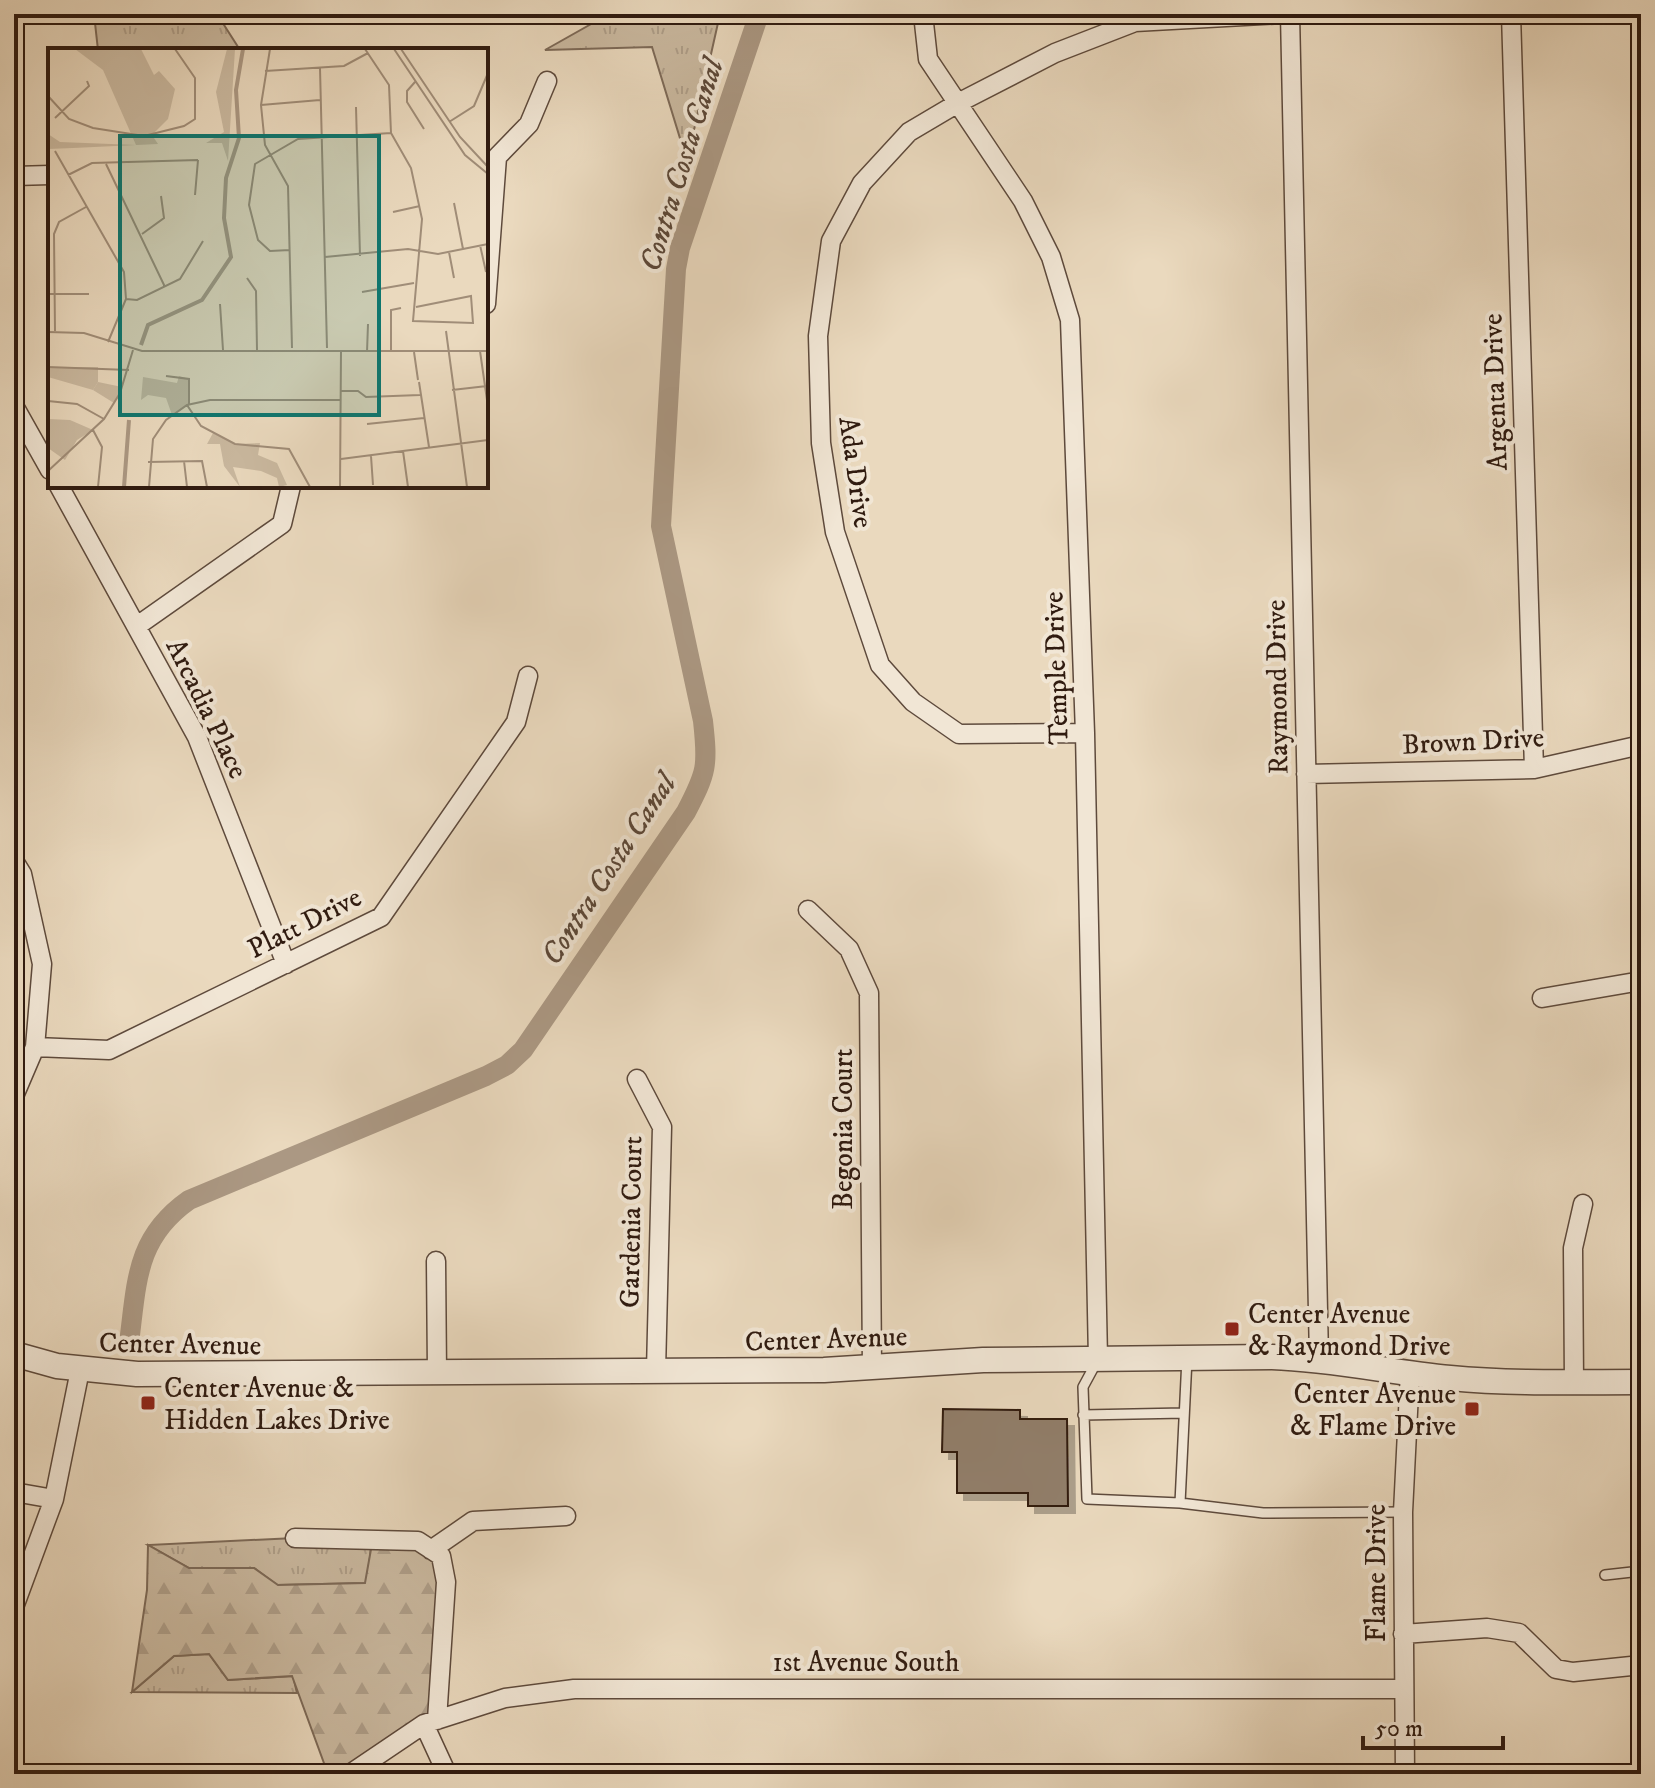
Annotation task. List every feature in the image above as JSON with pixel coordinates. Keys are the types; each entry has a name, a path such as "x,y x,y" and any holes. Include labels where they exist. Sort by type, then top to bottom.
{"street":[{"name":"Temple Drive","path":"923,14 928,59 1023,201 1051,257 1070,320 1085,733 1098,1359"},
{"name":"Ada Drive","path":"1085,733 959,734 913,702 880,665 835,532 821,443 818,336 831,241 862,183 909,132 1055,53 1135,22 1283,14"},
{"name":"Raymond Drive","path":"1290,14 1319,1358"},
{"name":"Argenta Drive","path":"1511,14 1534,769"},
{"path":"488,255 492,157 529,124 547,81"},
{"path":"14,176 48,175"},
{"path":"14,406 48,466"},
{"name":"Arcadia Place","path":"60,488 197,737 286,964"},
{"path":"137,626 282,524 291,488"},
{"name":"Platt Drive","path":"35,1047 109,1050 381,917 516,722 528,676"},
{"name":"Brown Drive","path":"1306,774 1534,769 1641,745"},
{"path":"14,861 22,874 42,964 35,1047 14,1096"},
{"name":"Begonia Court","path":"808,910 849,949 869,993 872,1369"},
{"path":"1542,998 1641,981"},
{"name":"Gardenia Court","path":"637,1079 662,1127 656,1371"},
{"path":"1574,1382 1573,1248 1583,1204"},
{"path":"436,1261 437,1373"},
{"name":"Center Avenue","path":"14,1354 80,1370 137,1374 872,1369 983,1360 1319,1358 1505,1383 1641,1382"},
{"path":"14,1607 54,1499 80,1370"},
{"name":"Flame Drive","path":"1405,1774 1403,1512 1410,1372"},
{"path":"14,1492 54,1499"},
{"path":"431,1550 473,1521 566,1516"},
{"path":"295,1538 418,1541 441,1556 446,1582 430,1722 447,1774"},
{"path":"1403,1634 1487,1628 1519,1633 1556,1669 1573,1672 1641,1665"},
{"name":"1st Avenue South","path":"350,1774 430,1722 505,1698 574,1689 1402,1689"}],"lane":[{"path":"1180,1503 1187,1358"},
{"path":"1098,1359 1083,1387 1087,1499 1180,1503 1263,1513 1403,1512"},
{"path":"1083,1415 1184,1413"},
{"path":"1605,1575 1641,1571"}],"green space":[{"path":"94,14 217,14 239,48 98,48"},
{"path":"609,14 720,14 687,161 652,47 545,50"},
{"path":"295,1538 373,1538 366,1583 277,1585 254,1568 189,1568 148,1545"},
{"path":"373,1538 441,1556 437,1720 350,1774 328,1774 292,1676 228,1680 209,1654 174,1656 132,1692 147,1590 148,1545 189,1568 254,1568 278,1585 365,1583"},
{"path":"209,1654 228,1680 293,1676 297,1693 132,1692 174,1656"}],"building":[{"path":"943,1409 1020,1410 1020,1419 1067,1419 1068,1506 1028,1506 1028,1493 957,1493 957,1452 942,1452"}],"waterway":[{"name":"Contra Costa Canal","path":"130,1335 143,1259 159,1228 189,1200 486,1076 507,1065 523,1050 693,798 704,768 703,721 661,526 676,269 680,248 759,14"}],"place":[{"name":"Center Avenue & Raymond Drive","path":"1232,1329"},
{"name":"Center Avenue & Hidden Lakes Drive","path":"148,1403"},
{"name":"Center Avenue & Flame Drive","path":"1472,1409"}]}
